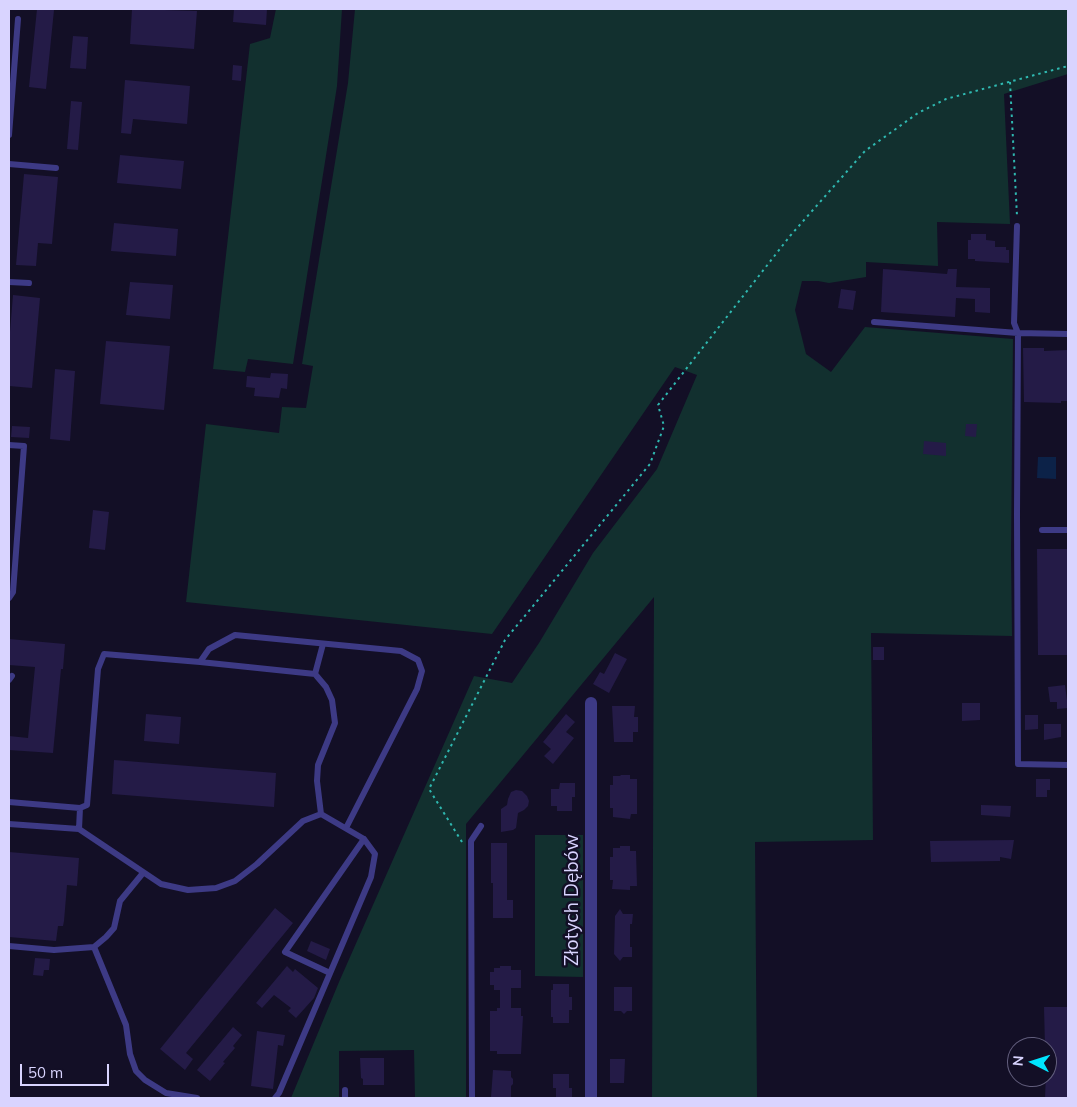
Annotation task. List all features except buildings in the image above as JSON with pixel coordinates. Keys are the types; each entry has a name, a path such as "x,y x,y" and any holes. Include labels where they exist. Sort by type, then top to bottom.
{"street":[{"name":"Złotych Dębów","path":"591,702 591,1098"}],"lane":[{"path":"9,135 12,58 18,19"},
{"path":"9,164 56,168"},
{"path":"1017,226 1014,323 1018,333 1018,764 1068,765"},
{"path":"9,282 29,283"},
{"path":"874,322 1018,333 1068,334"},
{"path":"9,445 24,446 13,592 9,598"},
{"path":"1042,530 1068,530"},
{"path":"200,662 208,649 235,635 402,651 418,660 422,671 417,689 346,828"},
{"path":"315,674 323,644"},
{"path":"9,802 80,808 88,805 98,669 104,654 315,674 326,687 335,711 335,723 318,765 316,781 321,814"},
{"path":"79,829 80,808"},
{"path":"275,1098 279,1094 373,870 375,854 364,839 321,814"},
{"path":"9,824 79,829 161,884 188,890 216,888 234,881 257,864 303,821 321,814"},
{"path":"472,1098 471,841 481,826"},
{"path":"330,973 285,952 364,839"},
{"path":"9,946 54,950 94,947 114,928 120,900 143,873"},
{"path":"94,947 126,1025 130,1054 136,1071 145,1080 166,1094 197,1098"},
{"path":"344,1098 345,1090"}],"path":[{"path":"471,857 428,789 505,640 650,464 664,426 658,405 790,236 865,151 918,113 946,99 1068,66"},
{"path":"1010,82 1017,226"}],"green space":[{"path":"276,9 342,9 337,86 293,364 248,359 245,372 213,369 250,44 270,38"},
{"path":"355,9 1068,9 1068,74 1004,94 1010,224 937,222 938,266 866,262 866,277 829,283 802,281 795,310 806,354 831,372 865,327 1013,339 1012,636 871,633 873,840 755,842 757,1098 652,1098 654,597 466,824 466,1098 415,1098 414,1050 339,1051 339,1098 291,1098 339,982 474,676 512,683 539,643 593,553 657,469 697,375 675,367 492,634 186,602 206,424 279,433 282,407 306,408 313,366 302,364 348,83"},
{"path":"535,835 583,835 583,977 535,976"}],"water":[{"path":"1038,457 1056,457 1056,479 1037,478"}]}
